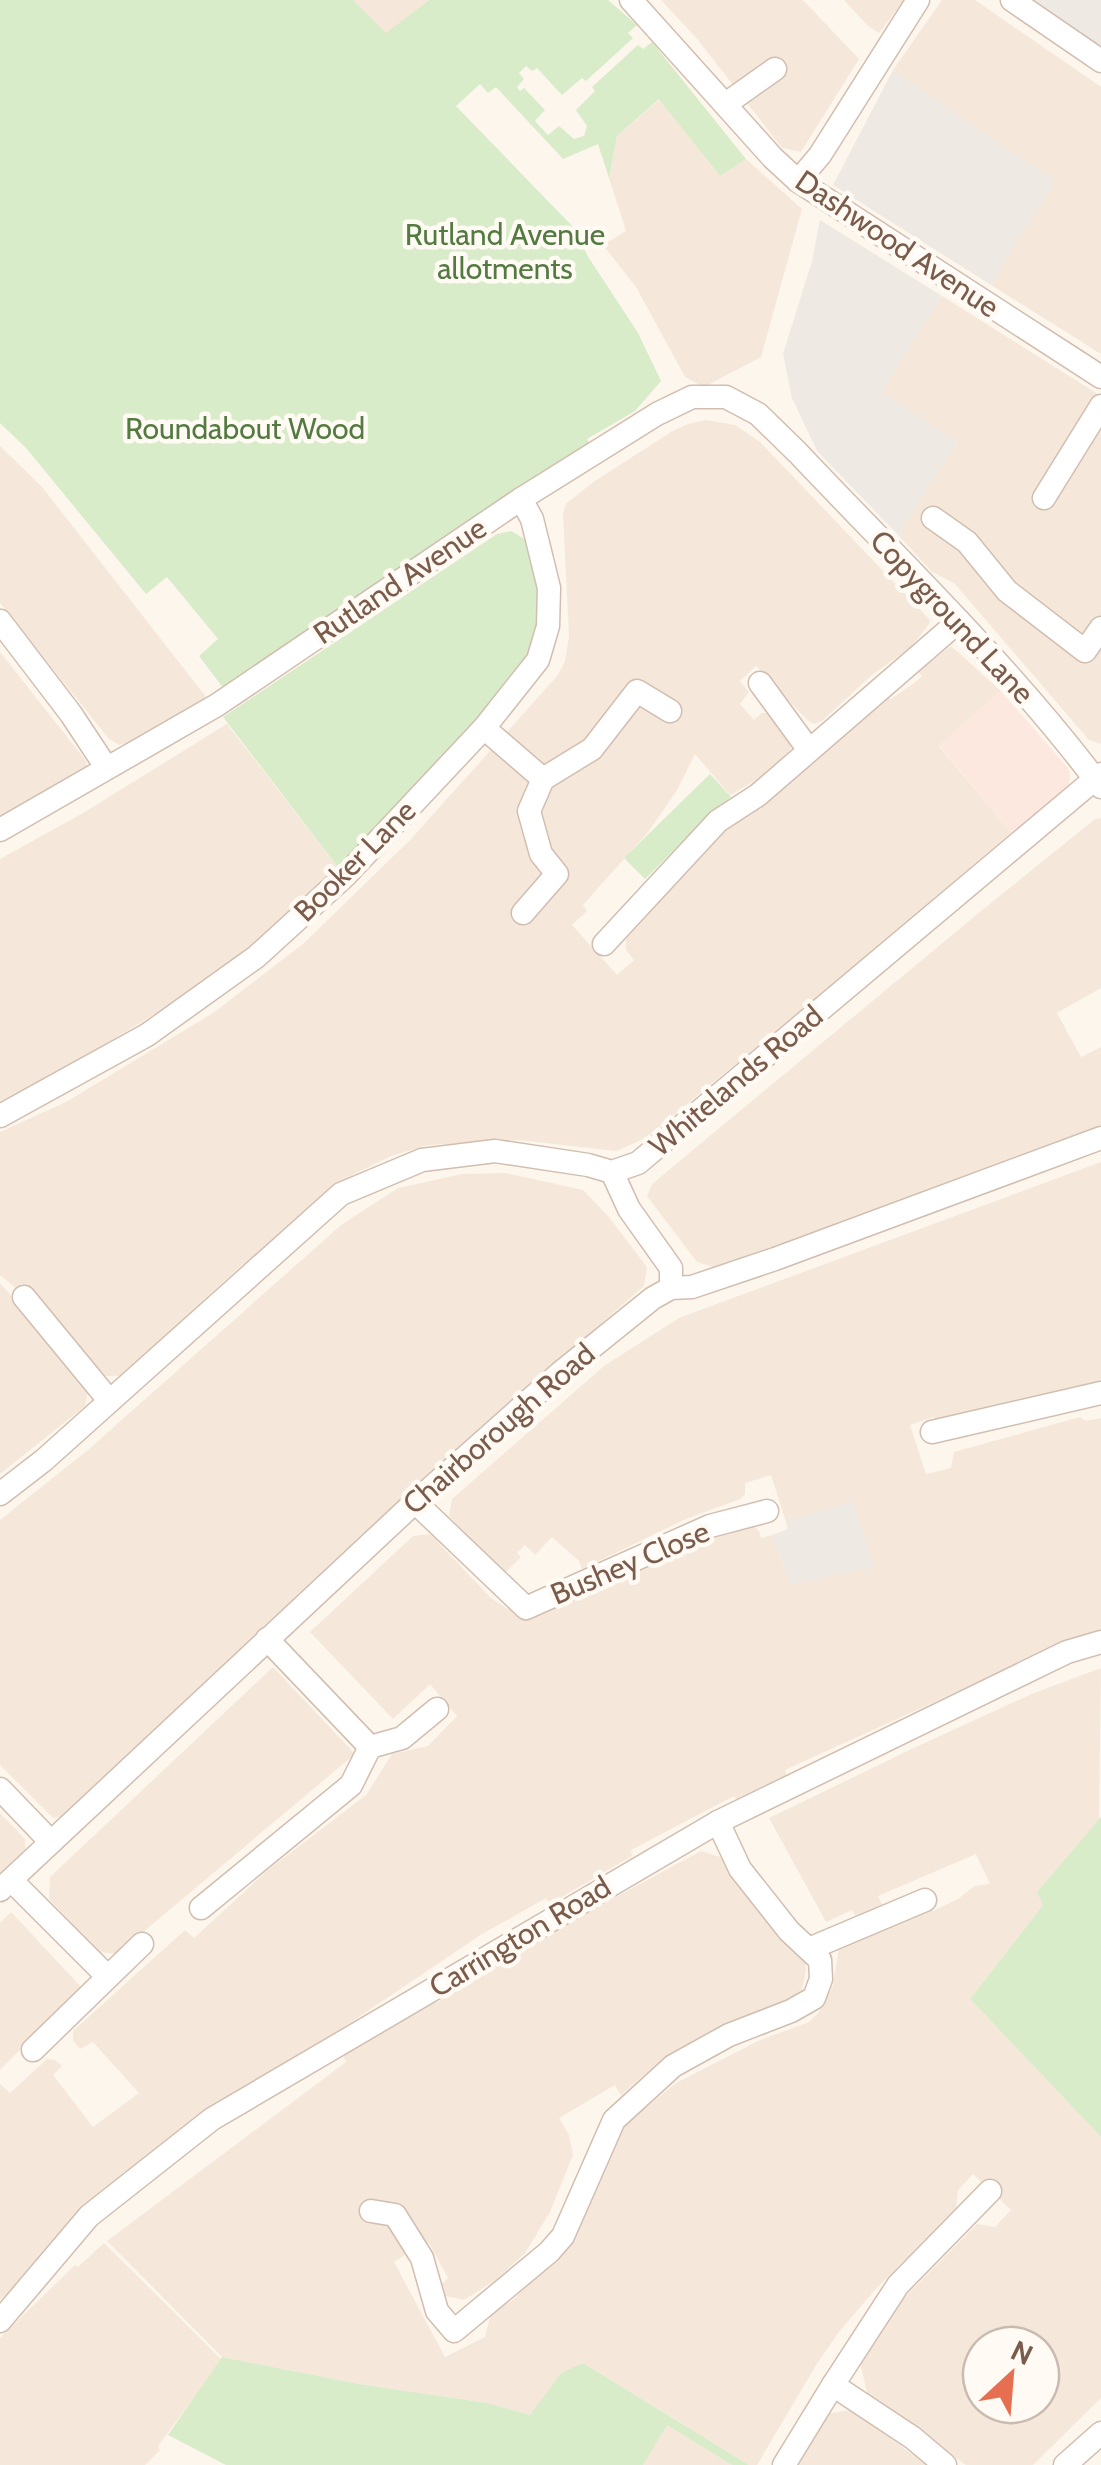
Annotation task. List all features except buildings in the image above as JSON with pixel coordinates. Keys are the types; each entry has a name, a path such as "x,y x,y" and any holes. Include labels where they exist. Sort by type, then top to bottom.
{"street":[{"name":"Dashwood Avenue","path":"632,0 798,181 1101,376"},
{"path":"798,181 820,155 918,0"},
{"path":"1012,0 1101,61"},
{"path":"727,103 775,69"},
{"name":"Rutland Avenue","path":"0,830 217,705 520,499 657,414 692,397 726,397 758,414 798,453"},
{"path":"1044,498 1101,406"},
{"name":"Copyground Lane","path":"798,453 958,621 1099,780"},
{"name":"Booker Lane","path":"0,1116 146,1036 256,957 346,875 484,728 538,660 548,626 548,588 532,519 520,499"},
{"path":"933,518 968,542 1006,591 1093,659 1101,628"},
{"path":"0,621 106,767"},
{"path":"604,944 718,821 758,795 958,621"},
{"path":"760,683 809,750"},
{"path":"523,913 557,874 541,854 529,811 542,779 592,749 637,692 670,711"},
{"path":"484,728 542,779"},
{"name":"Whitelands Road","path":"612,1172 638,1163 1099,780"},
{"name":"Chairborough Road","path":"6,1885 416,1502 560,1374 653,1298 672,1288 692,1287 774,1259 1101,1138"},
{"path":"0,1494 44,1460 108,1398 342,1194 422,1160 495,1151 612,1172 629,1209 671,1268 672,1288"},
{"path":"24,1298 108,1398"},
{"path":"932,1432 1101,1393"},
{"name":"Bushey Close","path":"416,1502 526,1608 710,1526 767,1512"},
{"path":"267,1639 370,1747"},
{"name":"Carrington Road","path":"0,2321 89,2216 212,2119 718,1822 1052,1659 1101,1642"},
{"path":"201,1908 351,1785 370,1747 402,1738 437,1708"},
{"path":"0,1788 51,1842"},
{"path":"371,2211 395,2215 422,2258 437,2312 454,2330 550,2252 563,2236 614,2120 673,2066 730,2034 814,1998 821,1980 820,1960 740,1870 718,1822"},
{"path":"6,1885 106,1976"},
{"path":"809,1950 925,1900"},
{"path":"33,2050 142,1944"},
{"path":"784,2465 898,2285 990,2191"},
{"path":"833,2384 945,2465"},
{"path":"1065,2465 1101,2432"}],"shaded area":[{"path":"353,0 429,0 386,34"},
{"path":"661,0 803,0 859,59 801,152 782,148 698,40"},
{"path":"844,0 904,0 879,33"},
{"path":"942,0 975,0 1101,87 1101,354 991,285 1054,181 893,70"},
{"path":"1030,0 1101,0 1101,48"},
{"path":"893,70 1055,181 991,285 833,185"},
{"path":"660,99 719,175 746,159 802,209 761,357 704,387 685,377 636,287 603,245 626,231 609,178 617,136"},
{"path":"820,220 942,296 882,392 958,442 898,535 817,451 792,398 783,354 812,261"},
{"path":"942,296 1101,396 1101,744 1089,740 954,583 932,572 898,535 958,442 882,392"},
{"path":"706,420 735,425 760,442 930,620 929,624 911,647 814,724 756,666 740,681 749,692 740,704 754,720 768,713 793,742 790,750 767,774 730,795 695,754 677,790 649,831 583,905 587,911 572,925 617,975 634,960 626,950 626,936 641,922 650,905 736,818 781,791 886,694 891,699 914,683 922,676 918,672 951,646 1001,691 939,746 1013,835 646,1138 616,1151 518,1140 428,1145 391,1156 354,1174 236,1270 121,1376 99,1376 47,1314 0,1275 0,1132 66,1102 213,1013 304,943 411,839 558,675 565,661 569,636 563,513 566,504 671,432"},
{"path":"0,446 42,487 206,697 141,739 119,745 109,739 0,603"},
{"path":"0,652 87,766 0,819"},
{"path":"1001,691 1070,775 1069,792 1013,835 939,745"},
{"path":"227,724 338,867 260,939 200,986 84,1057 0,1101 0,859"},
{"path":"1101,818 1101,988 1057,1013 1081,1057 1101,1047 1101,1125 716,1268 697,1262 647,1196 652,1184 981,911"},
{"path":"1101,1162 1101,1389 939,1424 934,1417 910,1425 926,1474 951,1468 954,1452 1080,1417 1086,1421 1101,1418 1101,1632 1040,1654 785,1770 788,1780 741,1806 734,1796 631,1850 632,1856 550,1904 546,1898 482,1934 252,2089 57,2246 0,2300 0,2084 10,2093 47,2059 55,2060 62,2066 53,2075 93,2127 139,2093 93,2042 80,2049 73,2041 73,2031 185,1930 194,1938 268,1870 366,1795 392,1754 428,1746 457,1716 430,1684 393,1719 310,1632 413,1536 430,1534 491,1598 506,1608 531,1614 604,1590 720,1532 750,1523 761,1538 772,1535 790,1585 873,1567 853,1501 786,1522 771,1475 745,1483 745,1494 740,1499 686,1519 582,1569 579,1561 552,1537 535,1555 525,1545 517,1553 521,1557 504,1574 449,1516 452,1499 604,1366 679,1318"},
{"path":"506,1173 583,1190 647,1267 644,1286 417,1484 62,1817 53,1818 0,1765 0,1520 89,1449 341,1225 398,1188 462,1174"},
{"path":"0,1283 89,1386 85,1406 0,1474"},
{"path":"853,1501 874,1567 790,1585 772,1535 788,1529 786,1522"},
{"path":"273,1667 355,1754 117,1954 99,1952 49,1899 50,1877"},
{"path":"1101,1668 1099,1823 1069,1858 1043,1905 970,1999 1101,2137 1101,2398 1033,2465 966,2465 867,2393 858,2353 901,2301 977,2224 995,2227 1011,2210 973,2174 958,2190 956,2208 839,2332 757,2465 749,2465 583,2363 530,2415 488,2403 359,2384 222,2357 107,2241 346,2062 343,2055 433,1999 436,2003 493,1969 492,1964 701,1851 733,1861 805,1960 802,1990 795,2000 750,2017 660,2061 621,2095 615,2085 559,2118 569,2135 573,2155 550,2212 525,2253 497,2279 464,2300 442,2295 440,2286 448,2278 429,2243 423,2245 418,2236 401,2246 405,2255 394,2262 445,2357 485,2337 491,2313 513,2300 549,2263 619,2130 676,2083 758,2041 809,2022 833,1986 839,1947 930,1908 933,1911 974,1886 990,1884 976,1854 878,1896 886,1912 858,1920 852,1910 826,1922 769,1818 1034,1693"},
{"path":"0,1813 25,1839 25,1853 0,1877"},
{"path":"11,1912 82,1988 0,2070 0,1923"},
{"path":"104,2243 222,2360 158,2446 160,2450 145,2465 0,2465 0,2338 75,2265 78,2267"},
{"path":"851,2410 927,2465 789,2465 819,2415"},
{"path":"666,2424 732,2465 643,2465"}],"green space":[{"path":"0,0 353,0 386,33 429,0 608,0 637,25 628,33 633,38 586,81 582,78 562,95 537,68 532,71 526,66 519,73 524,79 517,87 520,91 524,88 545,110 535,121 548,135 559,126 574,139 584,136 587,126 576,110 595,91 592,87 638,45 643,49 652,42 746,159 720,176 659,99 617,136 609,178 598,144 563,159 496,87 488,93 480,84 456,106 577,231 587,255 638,333 661,381 635,411 587,439 592,447 224,689 199,656 218,639 167,577 146,594 26,448 0,423"},
{"path":"511,531 523,538 530,550 544,618 526,668 338,867 223,717 497,534"},
{"path":"710,774 731,797 645,879 624,858"},
{"path":"1101,1817 1101,2137 970,1999 1043,1905 1037,1892"},
{"path":"222,2357 359,2384 488,2403 530,2415 561,2373 583,2363 749,2465 732,2465 667,2425 643,2465 226,2465 168,2435"}],"park label":[{"name":"Rutland Avenue allotments","path":"505,252"},
{"name":"Roundabout Wood","path":"245,429"}]}
